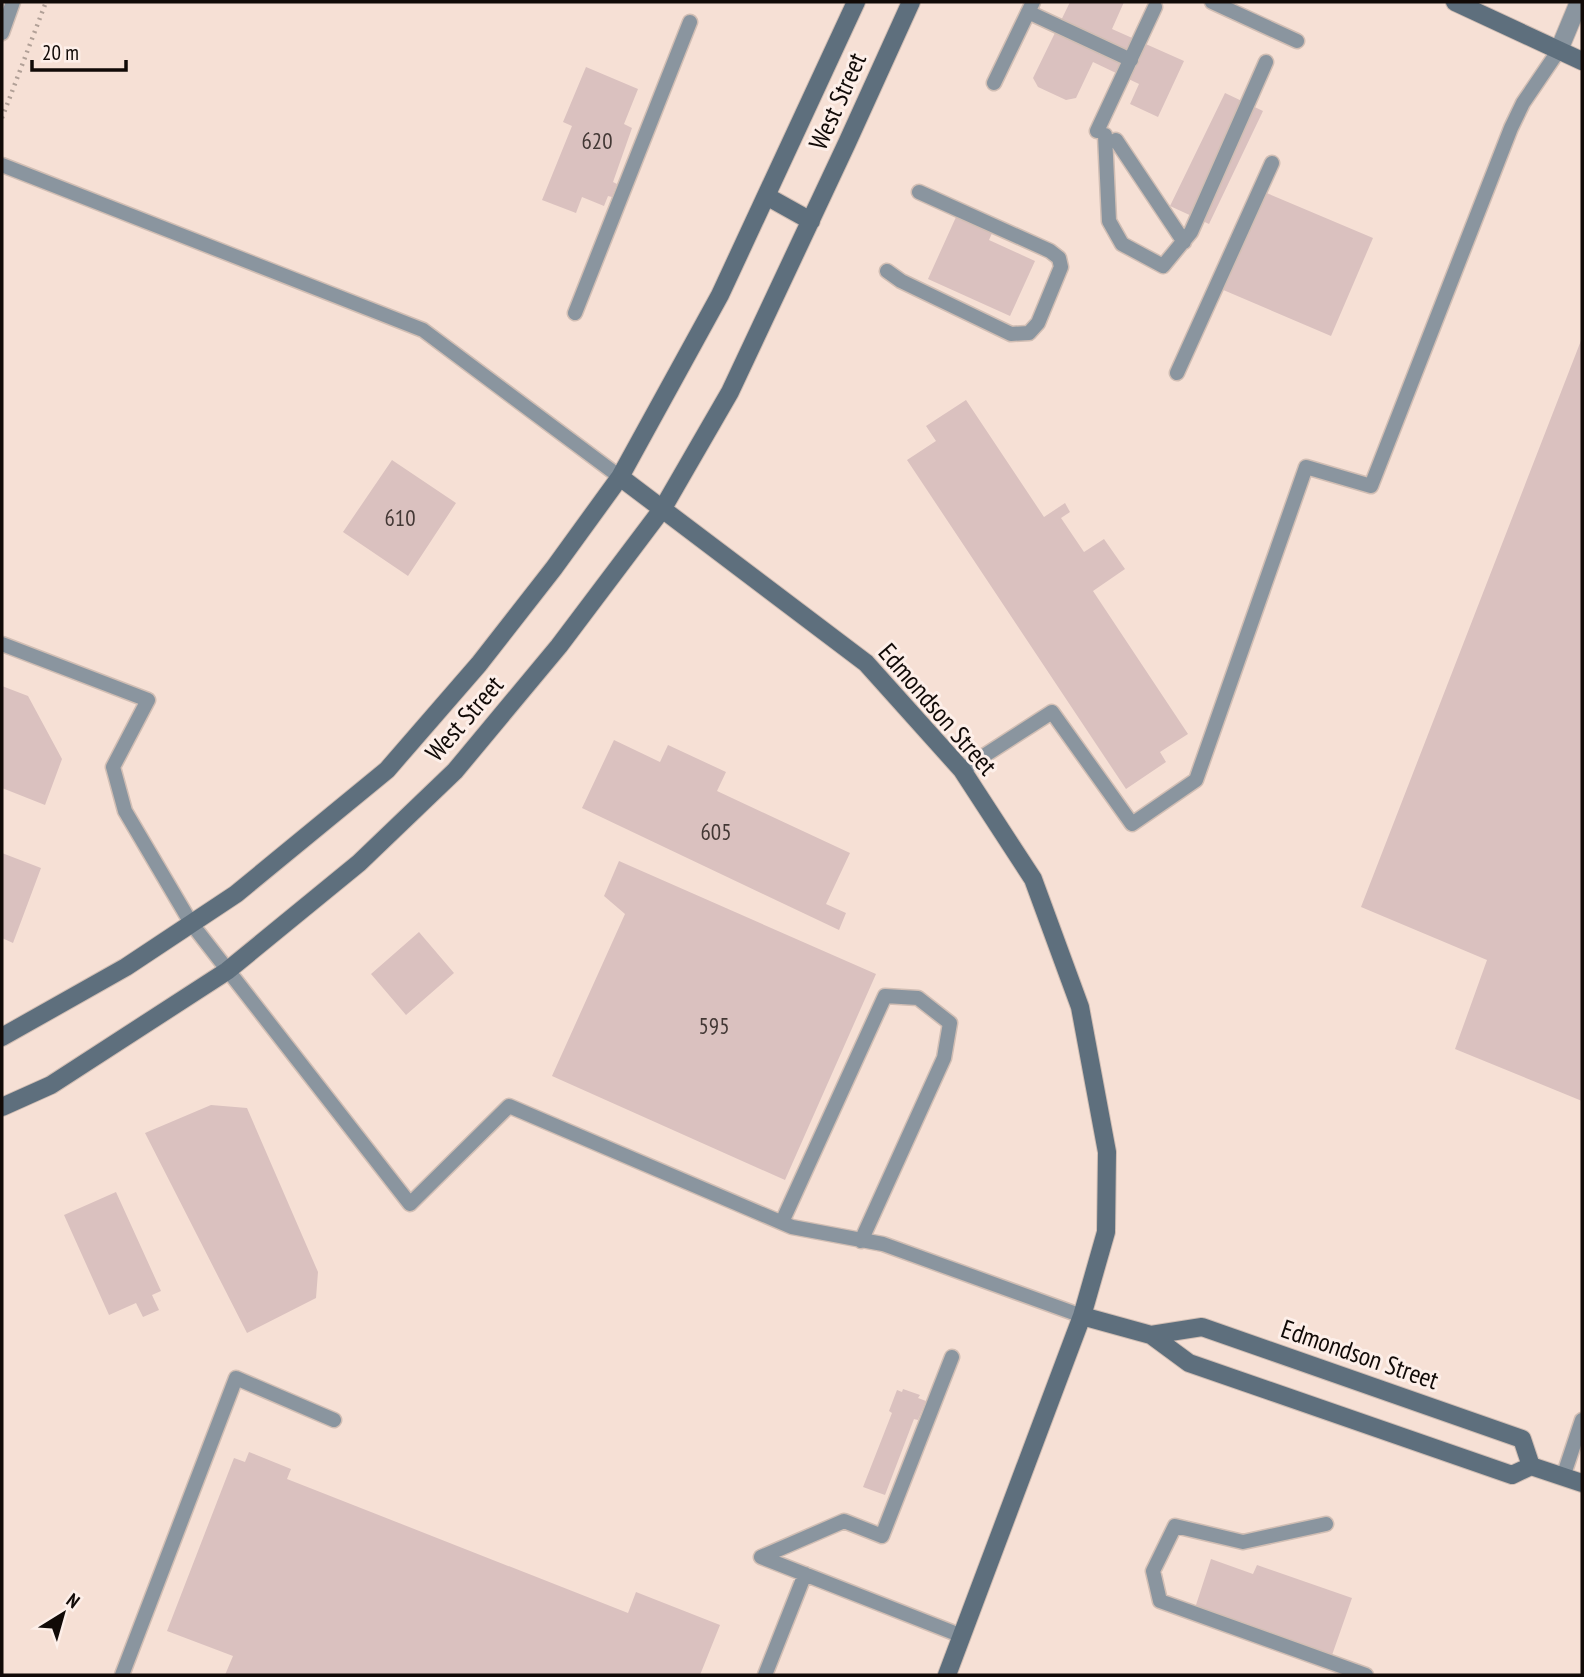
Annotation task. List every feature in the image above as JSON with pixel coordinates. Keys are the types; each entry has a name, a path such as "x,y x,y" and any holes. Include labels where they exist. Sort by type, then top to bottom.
{"main road":[{"name":"West Street","path":"5,1030 125,967 236,894 387,770 479,664 620,477 720,296 856,2"},
{"name":"West Street","path":"2,1107 51,1085 227,971 359,863 455,771 558,646 663,508 730,392 911,2"},
{"path":"1455,2 1582,61"},
{"path":"768,197 811,221"},
{"name":"Edmondson Street","path":"620,477 866,663 962,770 1033,879 1080,1007 1107,1152 1106,1232 1082,1316 947,1675"},
{"name":"Edmondson Street","path":"1082,1316 1151,1335 1189,1363 1512,1475 1531,1466 1582,1483"},
{"name":"Edmondson Street","path":"1151,1335 1202,1327 1522,1439 1531,1466"}],"street":[{"path":"1559,50 1579,2"}],"lane":[{"path":"2,33 13,2"},
{"path":"1212,2 1297,41"},
{"path":"994,83 1030,7 1131,60"},
{"path":"1155,8 1131,60 1106,135 1109,221 1122,244 1163,266 1191,232 1266,62"},
{"path":"575,313 691,22"},
{"path":"962,770 1052,712 1132,824 1196,780 1306,467 1371,486 1511,128 1523,103 1559,50"},
{"path":"1106,135 1184,242"},
{"path":"1177,373 1272,163"},
{"path":"2,165 423,330 620,477"},
{"path":"887,271 901,281 1012,334 1029,332 1038,323 1061,267 1059,258 1050,251 919,192"},
{"path":"2,644 148,700 113,767 125,811 191,923 410,1204 509,1107 792,1227 883,1244 1082,1316"},
{"path":"782,1222 885,996 918,998 950,1023 944,1058 861,1241"},
{"path":"952,1357 882,1536 844,1521 761,1557 962,1636"},
{"path":"122,1675 236,1378 334,1420"},
{"path":"1563,1477 1582,1420"},
{"path":"1326,1524 1243,1542 1175,1526 1153,1571 1160,1601 1366,1675"},
{"path":"765,1675 805,1574"}],"path":[{"path":"2,118 46,2"}],"building":[{"path":"1070,2 1124,2 1112,29 1184,61 1158,117 1130,104 1139,84 1093,62 1076,98 1066,100 1038,87 1033,78"},
{"path":"586,67 638,89 624,124 632,128 613,182 617,184 612,197 608,196 604,206 582,197 576,213 542,200 572,126 563,122"},
{"path":"1225,93 1263,111 1209,224 1170,206"},
{"path":"1262,191 1373,238 1331,336 1221,289"},
{"path":"961,206 997,222 989,240 1035,261 1010,316 928,279"},
{"path":"1582,338 1582,1101 1455,1049 1487,960 1361,907"},
{"path":"966,400 1044,517 1065,503 1070,512 1061,518 1084,552 1104,539 1125,569 1093,591 1188,734 1160,752 1166,762 1126,789 907,460 936,441 926,426"},
{"path":"392,460 456,503 408,576 343,532"},
{"path":"2,686 28,696 62,759 45,805 2,788"},
{"path":"614,740 660,762 668,745 726,772 717,791 850,853 826,904 846,913 839,930 582,808"},
{"path":"2,853 41,868 13,943 2,938"},
{"path":"619,861 876,974 785,1180 552,1076 625,914 604,896"},
{"path":"419,932 454,973 406,1015 371,974"},
{"path":"211,1105 247,1108 318,1272 316,1298 247,1333 145,1133"},
{"path":"116,1192 161,1291 152,1295 159,1310 143,1317 136,1303 109,1315 64,1215"},
{"path":"903,1389 920,1395 918,1398 926,1401 918,1420 914,1419 885,1495 863,1487 892,1413 889,1411 897,1390 902,1392"},
{"path":"249,1452 291,1469 287,1479 628,1613 636,1592 720,1625 700,1675 225,1675 233,1656 167,1631 234,1458 245,1462"},
{"path":"1211,1559 1253,1574 1257,1565 1352,1598 1331,1658 1194,1611"}]}
